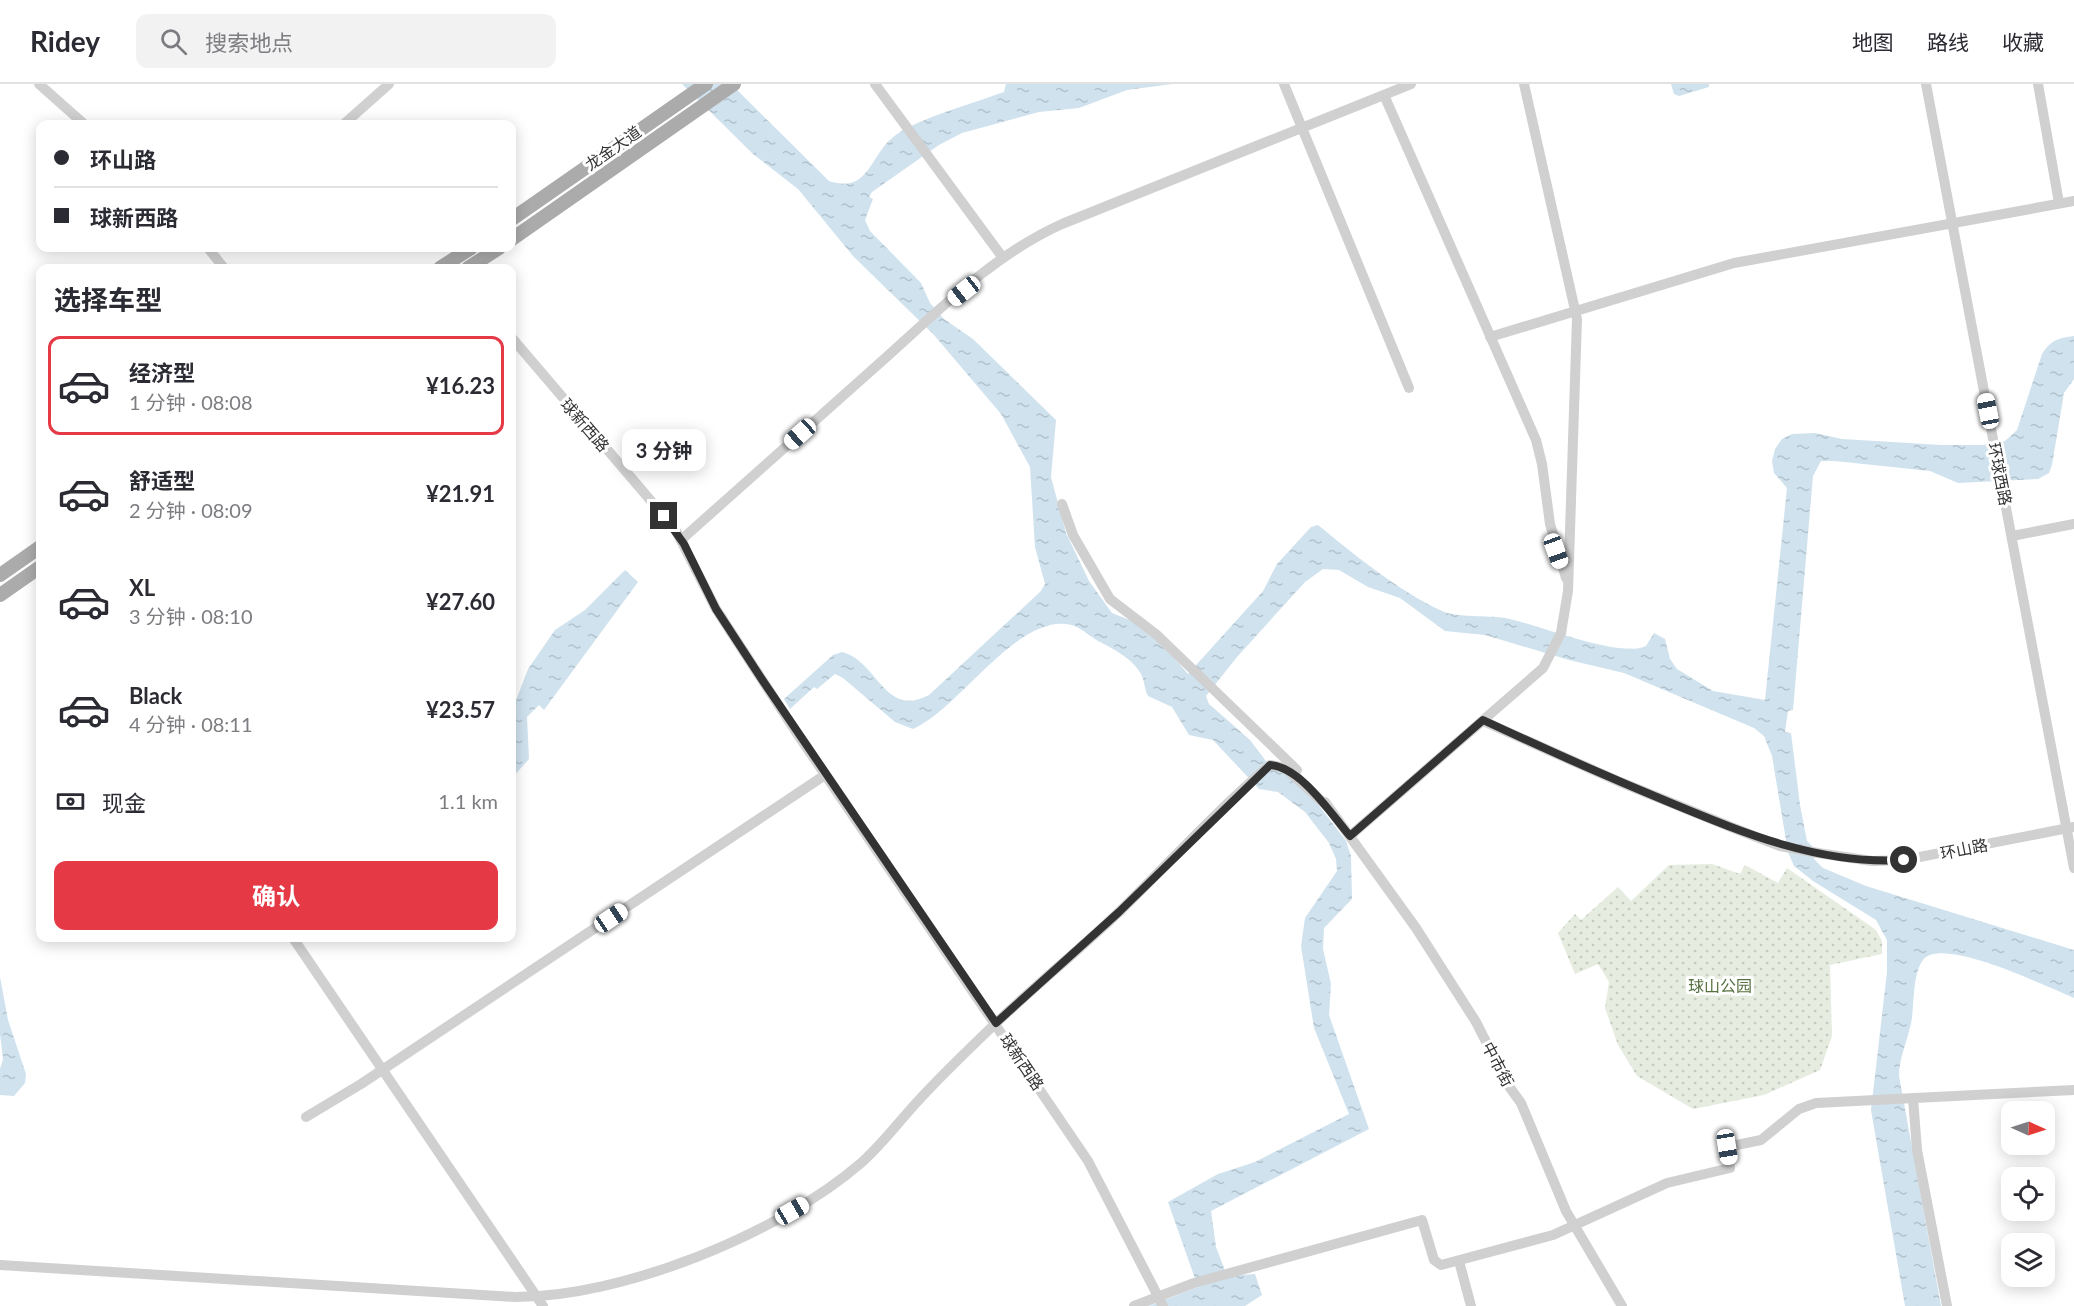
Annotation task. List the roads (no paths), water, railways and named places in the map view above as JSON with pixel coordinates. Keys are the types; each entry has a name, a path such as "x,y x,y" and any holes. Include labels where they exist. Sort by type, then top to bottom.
{"main road":[{"name":"龙金大道","path":"516,216 706,84"},
{"name":"龙金大道","path":"516,235 734,84"},
{"path":"451,264 466,252"},
{"path":"474,264 493,252"},
{"path":"0,575 36,550"},
{"path":"0,595 36,569"}],"street":[{"path":"39,84 80,120"},
{"path":"348,120 389,84"},
{"path":"875,84 928,160 1003,258"},
{"path":"1284,84 1409,388"},
{"path":"681,540 939,310 1003,258 1030,240 1062,224 1411,84"},
{"path":"1350,836 1543,668 1561,633 1568,584 1576,310 1524,84"},
{"name":"环球西路","path":"1926,84 2070,827 2074,868"},
{"path":"2038,84 2059,203"},
{"path":"1384,95 1538,448 1550,524 1568,584"},
{"path":"1490,337 1734,263 2074,201"},
{"path":"211,252 221,264"},
{"name":"球新西路","path":"516,343 664,516 681,540 716,609 825,776 996,1023 1088,1161 1160,1301"},
{"path":"1062,504 1073,536 1104,592 1123,610 1151,629 1193,669 1315,788 1328,806"},
{"path":"2012,536 2074,524"},
{"name":"环山路","path":"1483,720 1620,782 1780,846 1818,853 1872,861 1904,860 2070,827"},
{"path":"0,1265 539,1301 592,1290 670,1266 741,1236 810,1200 862,1162 996,1023 1119,912 1249,782 1270,765 1285,768 1328,806"},
{"path":"306,1118 383,1070 825,776"},
{"name":"中市街","path":"1328,806 1416,928 1476,1022 1508,1085 1521,1103 1555,1189 1573,1225 1622,1306"},
{"path":"296,942 539,1301"},
{"path":"1134,1306 1160,1301 1194,1283 1422,1220 1434,1260 1441,1265 1536,1241 1667,1183 1730,1168 1727,1147 1761,1140 1800,1109 1823,1102 2074,1090"},
{"path":"1910,1099 1917,1150 1947,1306"},
{"path":"1459,1261 1470,1306"}],"water":[{"path":"682,84 731,84 829,181 842,184 852,183 860,178 884,146 902,131 929,118 1004,92 1006,84 1172,84 1127,90 1079,108 1039,112 962,133 939,145 872,192 869,197 873,199 865,220 870,231 921,283 930,303 944,319 973,339 1056,420 1051,477 1066,533 1089,581 1112,613 1132,621 1165,647 1188,674 1263,591 1277,564 1311,527 1318,525 1393,583 1442,611 1456,615 1505,618 1618,648 1634,649 1646,646 1654,633 1665,639 1670,659 1677,669 1713,691 1765,700 1787,488 1774,473 1772,461 1775,449 1782,439 1792,434 1815,433 1842,439 1942,445 1982,445 2005,441 2017,430 2042,354 2055,340 2074,336 2074,379 2064,393 2052,465 2049,473 2038,479 1958,483 1930,471 1835,461 1821,461 1813,476 1793,710 1788,711 1785,732 1791,733 1800,805 1807,841 1813,847 1814,859 1823,868 1866,886 2074,950 2074,998 1996,966 1973,958 1951,954 1934,954 1923,960 1917,972 1912,1018 1899,1076 1941,1306 1905,1306 1871,1110 1887,972 1887,940 1876,920 1813,881 1794,866 1788,852 1772,756 1764,736 1754,728 1624,673 1569,660 1485,635 1445,631 1400,598 1368,587 1339,570 1323,569 1305,582 1237,657 1206,696 1209,704 1250,740 1272,769 1288,775 1317,803 1346,841 1351,856 1352,899 1324,928 1323,949 1331,984 1329,1015 1369,1129 1211,1211 1216,1247 1227,1276 1255,1274 1262,1295 1245,1306 1149,1306 1198,1287 1168,1202 1218,1174 1255,1162 1349,1114 1314,1028 1301,946 1305,918 1337,871 1336,859 1329,843 1305,812 1278,792 1259,789 1213,740 1189,735 1172,707 1148,696 1142,677 1128,659 1071,625 1046,626 1026,635 1006,650 930,719 913,729 895,722 843,678 835,674 817,689 814,687 790,709 784,699 833,655 842,652 854,657 864,665 882,686 901,700 914,700 929,695 1041,591 1045,584 1035,547 1030,467 1001,414 934,335 853,256 798,189 753,154"},
{"path":"1671,84 1709,84 1709,87 1679,96 1674,94"},
{"path":"625,570 638,582 544,710 539,705 527,717 529,759 516,774 516,700 528,669 555,630 585,610"},
{"path":"0,977 8,1020 26,1074 25,1083 14,1096 0,1095 0,1069 3,1059 0,1034"}],"park label":[{"name":"球山公园","path":"1720,986"}]}
